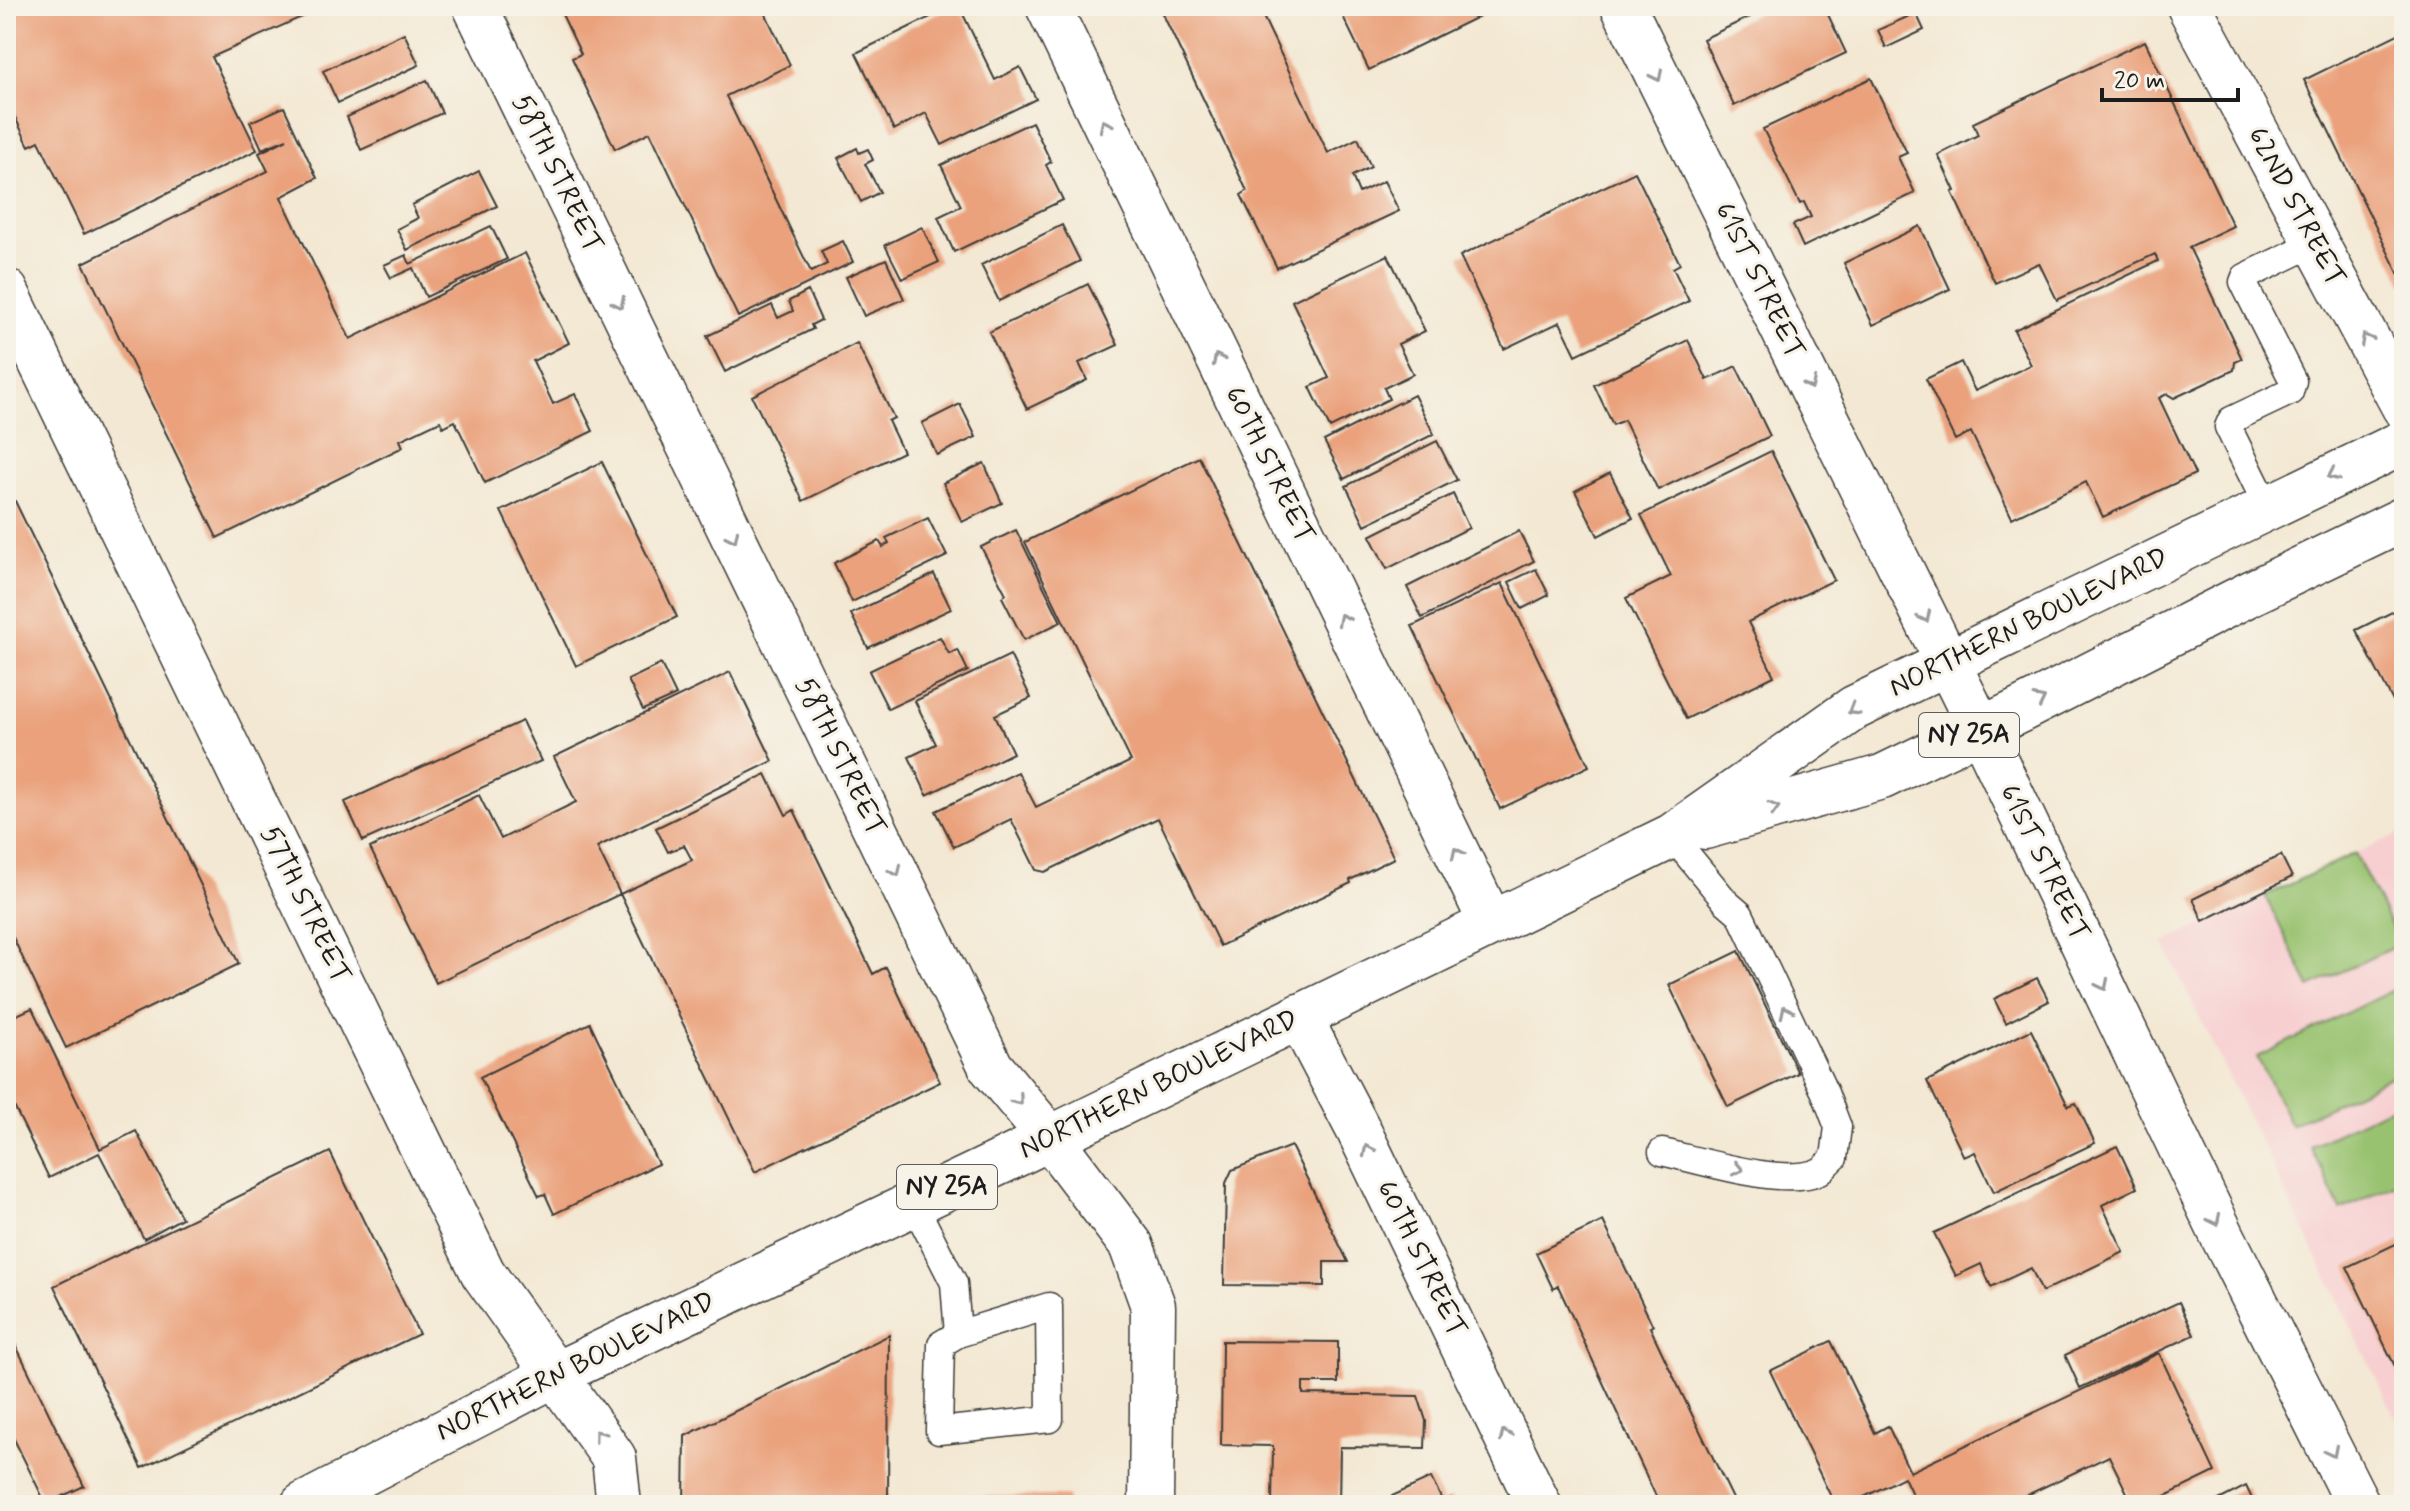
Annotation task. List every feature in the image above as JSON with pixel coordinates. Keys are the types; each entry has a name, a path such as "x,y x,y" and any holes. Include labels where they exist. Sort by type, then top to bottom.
{"street":[{"name":"58TH STREET","path":"475,6 991,1067 1050,1138 1131,1245 1153,1306 1151,1505"},
{"name":"60TH STREET","path":"1048,6 1491,923"},
{"name":"61ST STREET","path":"1623,6 1981,730 2230,1250 2358,1505"},
{"name":"62ND STREET","path":"2189,6 2404,407"},
{"name":"57TH STREET","path":"6,291 483,1273 614,1458 619,1505"},
{"name":"NORTHERN BOULEVARD","path":"303,1505 554,1375 1672,836 1854,708 2404,442"},
{"name":"NORTHERN BOULEVARD","path":"1672,836 1882,777 2404,519"},
{"name":"60TH STREET","path":"1299,1016 1358,1129 1539,1505"}],"lane":[{"path":"2267,506 2228,427 2231,420 2290,392 2293,381 2243,282 2245,277 2315,243"},
{"path":"1662,1152 1758,1174 1787,1176 1819,1171 1834,1158 1838,1127 1825,1093 1740,914 1726,902 1672,836"},
{"path":"914,1204 954,1283 958,1334"},
{"path":"1049,1306 1050,1419 939,1431 941,1344 958,1334 1049,1306"}],"shaded area":[{"path":"2404,831 2404,1435 2163,943"}],"green space":[{"path":"2355,853 2400,944 2310,987 2265,896"},
{"path":"2399,987 2404,996 2404,1070 2291,1125 2257,1057"},
{"path":"2404,1100 2404,1180 2341,1210 2310,1146"}],"building":[{"path":"6,6 326,6 212,57 257,150 84,234 39,141 29,146 6,99"},
{"path":"558,6 762,6 790,65 726,96 811,272 827,264 821,251 843,241 853,262 738,317 650,132 615,149 572,58 581,54"},
{"path":"953,6 959,6 995,80 1020,67 1036,99 942,145 926,113 894,130 856,53"},
{"path":"1159,6 1258,6 1328,153 1358,138 1371,167 1352,176 1359,193 1384,181 1399,211 1277,268 1241,195 1247,191"},
{"path":"1338,6 1500,6 1369,70"},
{"path":"1773,6 1824,6 1846,53 1734,106 1703,39"},
{"path":"1916,13 1924,30 1886,48 1878,30"},
{"path":"2404,31 2404,285 2304,80"},
{"path":"404,33 419,65 338,103 323,71"},
{"path":"2145,41 2233,226 2189,247 2242,359 2235,362 2234,370 2174,398 2167,394 2159,398 2195,474 2103,517 2086,482 2012,518 1971,432 1955,440 1926,379 1961,362 1975,391 2031,365 2014,330 2158,261 2155,254 2057,300 2039,263 1995,283 1938,155 1978,135 1973,123"},
{"path":"1871,78 1907,153 1898,157 1915,193 1803,247 1793,225 1811,217 1804,202 1800,204 1763,129"},
{"path":"427,80 442,113 361,150 347,117"},
{"path":"284,107 317,178 281,197 350,339 525,253 569,343 533,361 553,404 575,394 593,431 485,483 455,421 443,427 440,421 400,440 403,447 217,538 83,263 268,171 259,153 287,139 262,149 250,122"},
{"path":"1032,122 1051,162 1046,165 1063,200 954,252 938,217 961,206 941,165"},
{"path":"857,148 859,153 868,149 873,160 865,164 880,192 861,202 838,158"},
{"path":"479,171 497,206 407,250 397,229 418,218 412,205"},
{"path":"1635,172 1680,264 1673,268 1689,301 1576,355 1560,322 1504,349 1460,256"},
{"path":"1062,225 1080,261 999,301 981,265"},
{"path":"491,226 507,259 426,297 413,268 391,278 384,265 406,255 410,264"},
{"path":"1920,226 1950,289 1873,325 1844,263"},
{"path":"922,227 939,262 902,279 885,245"},
{"path":"1388,255 1425,331 1398,344 1413,374 1384,388 1389,399 1330,428 1310,387 1329,378 1292,301"},
{"path":"886,259 904,299 864,316 846,277"},
{"path":"1088,284 1118,345 1079,363 1087,380 1027,409 989,332"},
{"path":"808,291 821,320 811,325 813,329 725,372 707,336 772,305 778,318 793,311 789,301"},
{"path":"1688,340 1707,380 1736,366 1770,436 1658,490 1624,420 1613,425 1594,385"},
{"path":"857,343 894,418 888,421 903,452 803,501 752,396"},
{"path":"1414,395 1434,434 1344,479 1324,441"},
{"path":"960,404 976,437 937,455 922,423"},
{"path":"1437,441 1457,480 1365,525 1346,486"},
{"path":"1771,451 1834,580 1748,622 1774,676 1686,719 1626,598 1671,576 1641,515"},
{"path":"1199,457 1394,858 1350,880 1351,883 1220,946 1158,818 1045,872 1036,870 1011,819 954,847 936,811 1018,772 1036,807 1131,761 1025,542"},
{"path":"602,462 677,617 576,666 501,511"},
{"path":"984,463 1002,503 962,522 943,483"},
{"path":"1610,473 1633,518 1598,536 1575,491"},
{"path":"1453,494 1469,528 1387,569 1370,536"},
{"path":"15,501 239,964 66,1048 6,923 6,506"},
{"path":"928,518 947,556 852,602 834,563 879,541 883,547 889,543 886,538"},
{"path":"1016,530 1061,622 1024,640 1002,597 1006,594 981,547"},
{"path":"1519,531 1534,561 1422,618 1407,587"},
{"path":"1536,569 1549,595 1522,609 1509,582"},
{"path":"934,574 951,609 868,648 851,614"},
{"path":"1502,583 1589,766 1500,809 1412,626"},
{"path":"2404,606 2404,713 2400,715 2356,630"},
{"path":"940,637 949,654 958,650 968,671 888,709 869,671"},
{"path":"1010,655 1031,698 995,715 1013,753 927,795 909,757 936,744 915,701"},
{"path":"661,664 676,695 643,710 628,680"},
{"path":"730,672 773,761 597,847 620,894 436,983 370,848 479,795 501,839 576,802 554,757"},
{"path":"522,721 541,761 363,841 345,802"},
{"path":"766,774 786,815 794,810 873,974 886,967 940,1082 755,1172 620,894 692,860 684,845 668,852 656,828"},
{"path":"2281,855 2292,877 2203,921 2193,899"},
{"path":"1739,951 1798,1073 1728,1107 1669,985"},
{"path":"2037,978 2049,1001 2006,1023 1994,999"},
{"path":"32,1008 100,1149 136,1131 182,1218 144,1239 99,1153 49,1178 6,1090 6,1020"},
{"path":"590,1023 658,1164 554,1214 545,1194 539,1196 480,1077"},
{"path":"2031,1030 2068,1106 2076,1103 2095,1143 1994,1192 1975,1152 1964,1157 1927,1081"},
{"path":"1291,1146 1348,1262 1324,1262 1324,1286 1224,1285 1226,1183 1232,1170"},
{"path":"2117,1146 2137,1188 2102,1205 2124,1252 2042,1292 2031,1268 1991,1287 1981,1264 1956,1276 1934,1233"},
{"path":"330,1152 419,1334 142,1468 54,1286"},
{"path":"1603,1221 1736,1505 1660,1505 1558,1286 1553,1289 1536,1253"},
{"path":"2404,1240 2404,1385 2347,1267"},
{"path":"2179,1302 2194,1335 2080,1388 2065,1355"},
{"path":"6,1325 84,1486 46,1504 6,1423"},
{"path":"889,1335 888,1502 894,1502 894,1505 684,1505 685,1436"},
{"path":"1222,1341 1338,1342 1338,1383 1303,1383 1303,1394 1418,1396 1426,1421 1425,1448 1340,1447 1339,1505 1272,1505 1273,1446 1221,1445"},
{"path":"1831,1341 1875,1433 1888,1426 1910,1472 2159,1353 2215,1472 2147,1505 2133,1505 2109,1456 2011,1505 1917,1505 1904,1477 1848,1505 1835,1505 1770,1371"},
{"path":"1431,1478 1443,1502 1451,1498 1454,1505 1394,1505 1390,1497"},
{"path":"2246,1486 2255,1505 2209,1505"},
{"path":"971,1496 1068,1496 1068,1505 971,1505"}]}
